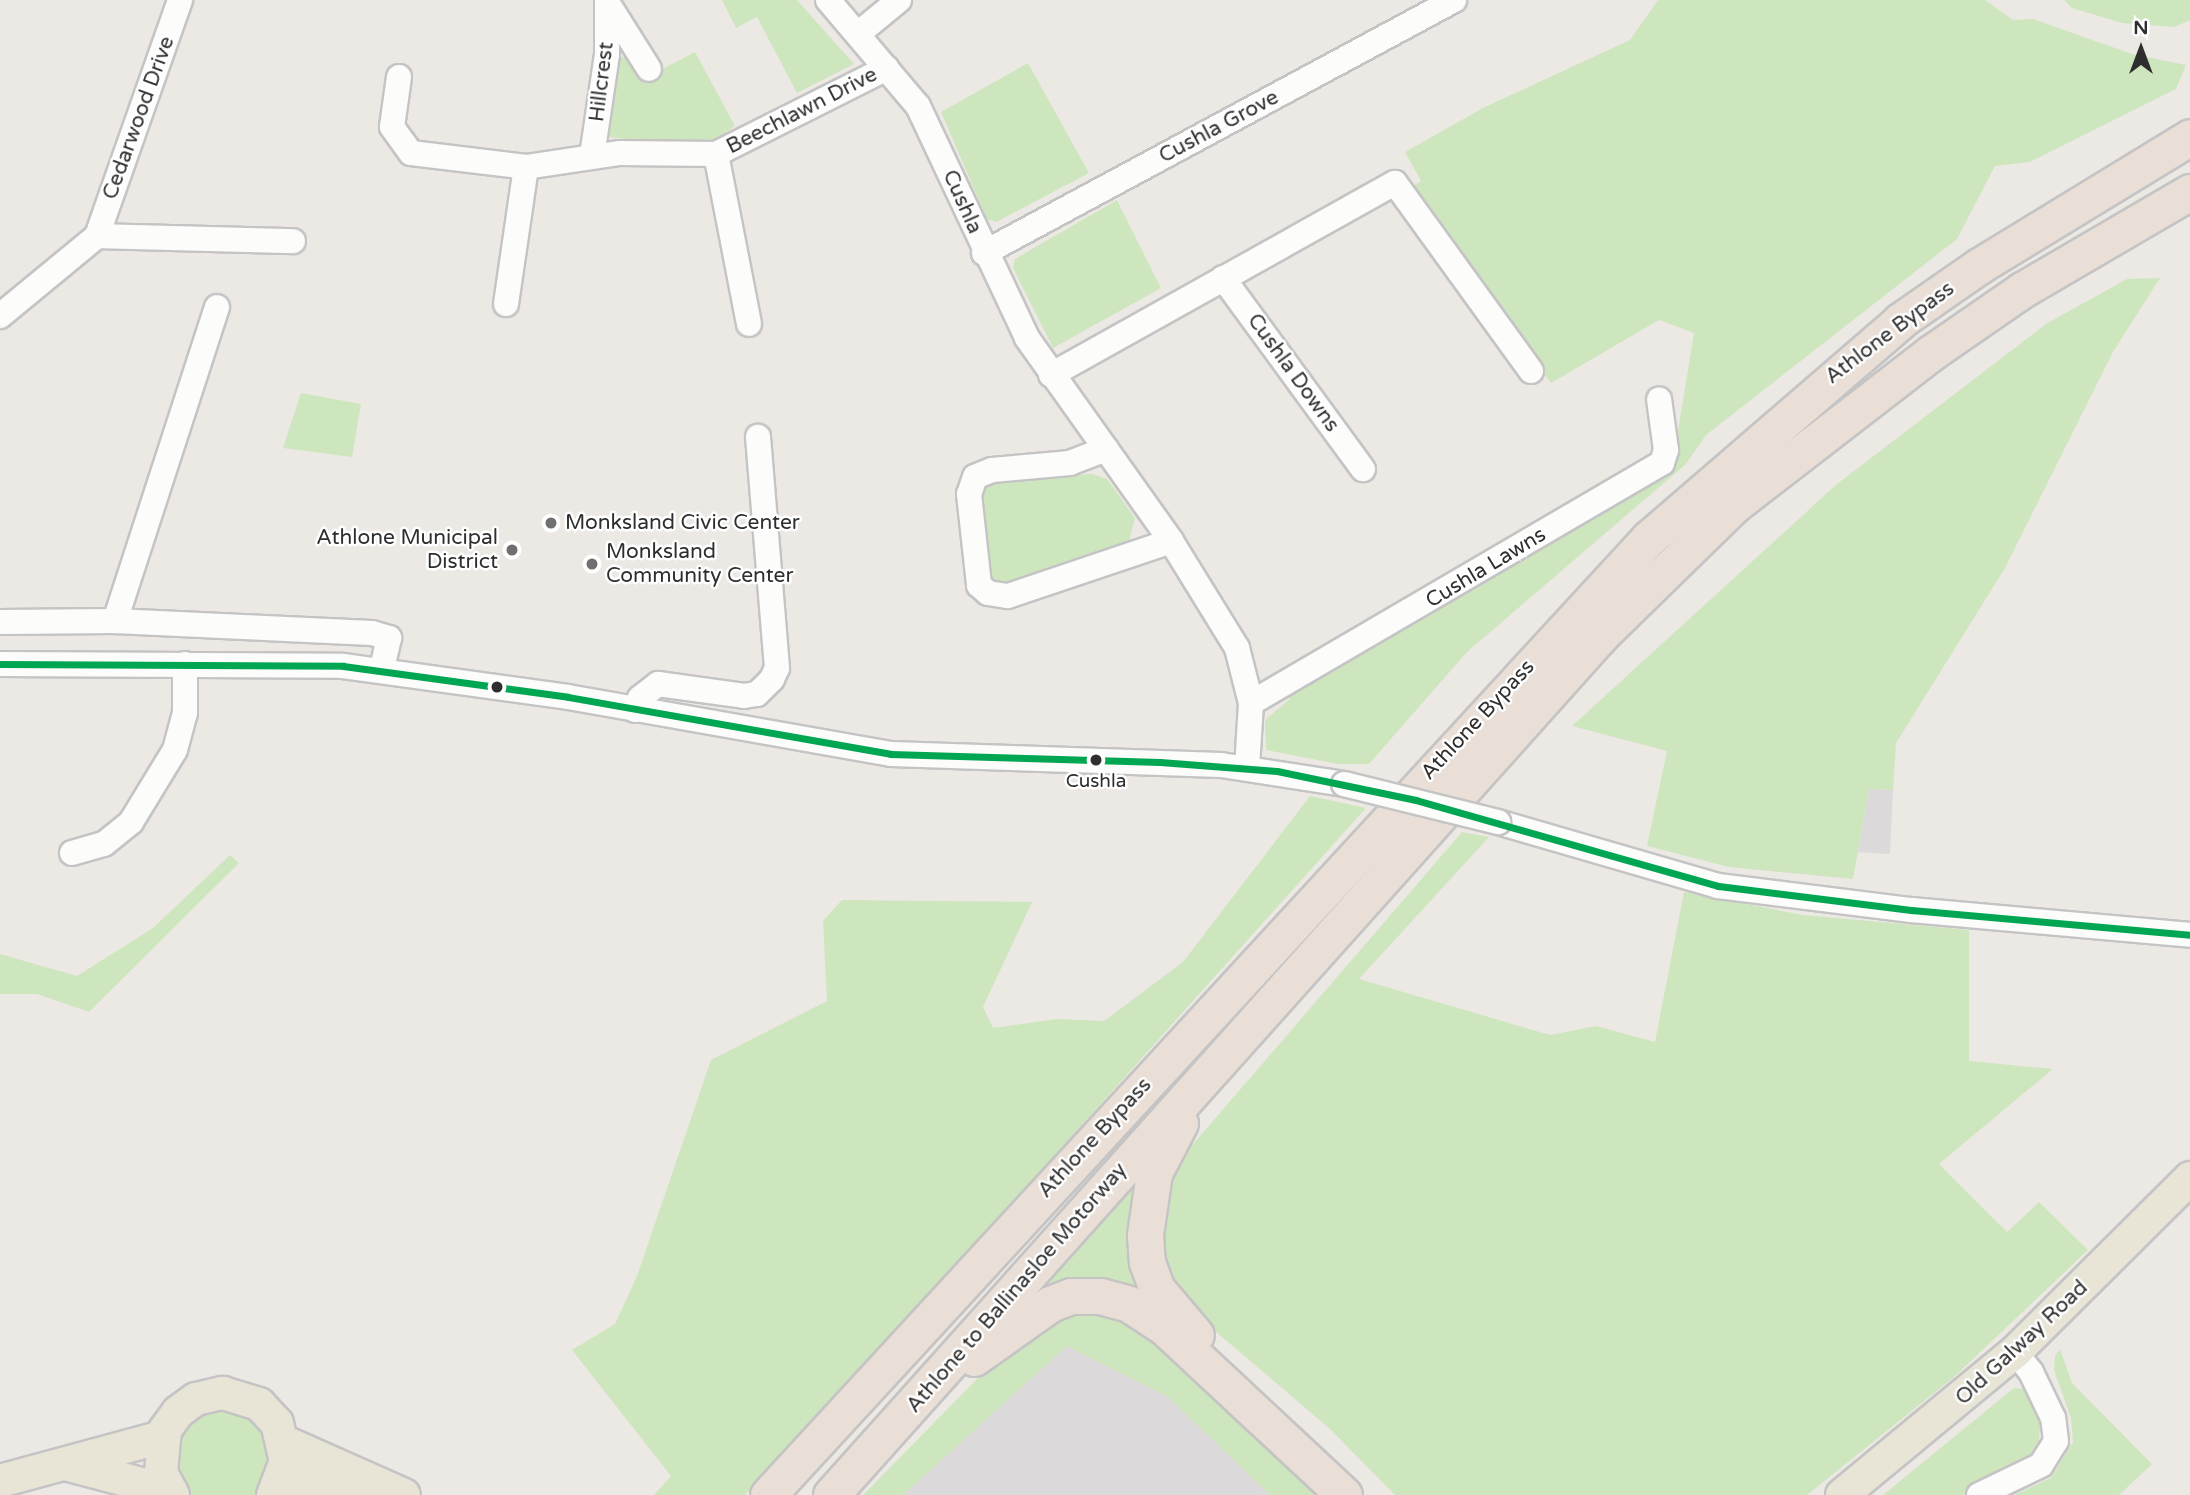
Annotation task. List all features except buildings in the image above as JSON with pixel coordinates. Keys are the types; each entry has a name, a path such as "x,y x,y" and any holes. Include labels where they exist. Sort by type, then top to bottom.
{"highway":[{"name":"Athlone Bypass","path":"768,1495 1649,538 1900,321 1979,266 2190,137"},
{"name":"Athlone Bypass","path":"1202,1080 1602,634 1733,506 2000,306 2190,192"},
{"name":"Athlone to Ballinasloe Motorway","path":"831,1495 1202,1080"},
{"path":"1202,1080 1154,1173 1146,1210 1147,1262 1157,1289 1201,1341 1358,1495"},
{"path":"931,1386 1049,1304 1072,1296 1100,1296 1129,1304 1164,1327 1343,1495"}],"main road":[{"name":"Old Galway Road","path":"1842,1495 2015,1352 2190,1178"},
{"path":"172,1493 161,1472 162,1437 178,1412 196,1399 223,1393 258,1404 277,1423 285,1442 276,1491 323,1480 366,1482"},
{"path":"0,1481 162,1437"},
{"path":"285,1442 366,1482 404,1495"},
{"path":"68,1464 172,1493"}],"street":[{"name":"Cedarwood Drive","path":"97,236 180,0"},
{"name":"Cushla","path":"828,0 859,33 918,106 984,253 1051,375 1171,541 1237,648 1251,703 1247,768"},
{"path":"859,33 899,0"},
{"name":"Cushla Grove","path":"984,253 1454,0"},
{"name":"Hillcrest","path":"609,3 649,69"},
{"name":"Hillcrest","path":"592,156 609,3"},
{"name":"Beechlawn Drive","path":"399,77 392,127 397,140 411,153 526,167 592,156 716,154 887,68"},
{"name":"Beechlawn Drive","path":"716,154 749,324"},
{"path":"506,304 526,167"},
{"path":"1051,375 1404,178 1531,371"},
{"path":"0,316 97,236 293,241"},
{"name":"Cushla Downs","path":"1223,278 1363,469"},
{"path":"114,621 216,307"},
{"name":"Cushla Lawns","path":"1251,703 1661,463 1666,450 1659,398"},
{"path":"635,710 640,698 658,684 744,696 757,694 772,679 777,668 760,437"},
{"path":"1107,449 1070,463 992,470 975,477 969,494 979,585 988,593 1008,596 1171,541"},
{"path":"0,622 114,621 372,633 388,638 382,669"},
{"path":"0,664 185,664 382,669 891,754 1247,768 1344,784 1498,822 1718,886 1912,910 2190,934"},
{"path":"72,853 104,844 131,822 175,750 185,713 185,664"},
{"path":"1979,1495 2041,1465 2056,1441 2053,1418 2031,1372 2015,1352"}],"shaded area":[{"path":"1869,789 1893,790 1890,854 1858,852"},
{"path":"1067,1346 1167,1396 1270,1495 903,1495"}],"green space":[{"path":"722,0 797,0 854,64 797,93 757,17 736,28"},
{"path":"1658,0 1985,0 2013,20 2033,19 2132,54 2186,65 2176,89 2030,162 1995,166 1957,239 1706,435 1686,464 1467,652 1369,764 1338,764 1266,750 1265,720 1290,699 1287,692 1671,474 1694,333 1659,320 1551,383 1407,190 1421,181 1405,152 1483,108 1630,40"},
{"path":"2064,0 2190,0 2190,20 2174,27 2122,23 2072,8"},
{"path":"695,52 735,126 703,148 609,137 615,57 632,57 649,76"},
{"path":"1028,63 1089,173 996,222 987,219 941,112"},
{"path":"1117,200 1161,288 1053,348 1013,268 1015,259"},
{"path":"2160,278 2113,352 2005,568 1896,743 1893,790 1869,789 1853,879 1729,867 1647,846 1667,751 1572,726 1837,484 2046,324 2127,279"},
{"path":"301,393 361,404 352,457 283,448"},
{"path":"1092,474 1107,479 1135,518 1129,541 1011,582 994,581 989,576 981,492 986,486 998,480"},
{"path":"1310,796 1366,808 820,1417 745,1495 654,1495 671,1476 572,1350 615,1324 637,1276 711,1060 827,1001 823,921 842,900 1032,902 983,1007 993,1028 1057,1019 1104,1021 1183,962"},
{"path":"1462,832 1489,837 1359,979 1550,1035 1596,1026 1655,1042 1684,892 1803,915 1969,930 1969,1061 2053,1069 1939,1164 2007,1232 2039,1202 2088,1250 1954,1377 1807,1495 1395,1495 1329,1428 1195,1314 1174,1290 1159,1259 1156,1223 1176,1164"},
{"path":"230,855 239,863 89,1012 37,994 0,994 0,954 77,976 153,928"},
{"path":"1133,1184 1127,1242 1130,1262 1155,1310 1065,1283 1035,1291"},
{"path":"1059,1312 1099,1312 1130,1325 1200,1378 1331,1495 1270,1495 1167,1396 1067,1346 903,1495 863,1495 1030,1325"},
{"path":"2060,1349 2072,1383 2152,1464 2119,1495 2014,1495 2051,1478 2073,1442 2071,1418 2054,1370 2055,1356"},
{"path":"2014,1388 2025,1389 2031,1396 2041,1421 2037,1456 1963,1495 1883,1495"},
{"path":"209,1406 243,1410 267,1433 272,1450 265,1482 255,1495 186,1495 179,1489 171,1440 180,1424"}],"transit line":[{"path":"0,664 343,666 568,697 891,754 1160,762 1277,771 1416,800 1718,886 1912,910 2190,935"}],"place":[{"name":"Monksland Civic Center","path":"551,523"},
{"name":"Athlone Municipal District","path":"512,550"},
{"name":"Monksland Community Center","path":"592,564"},
{"name":"Cushla","path":"1096,760"}]}
